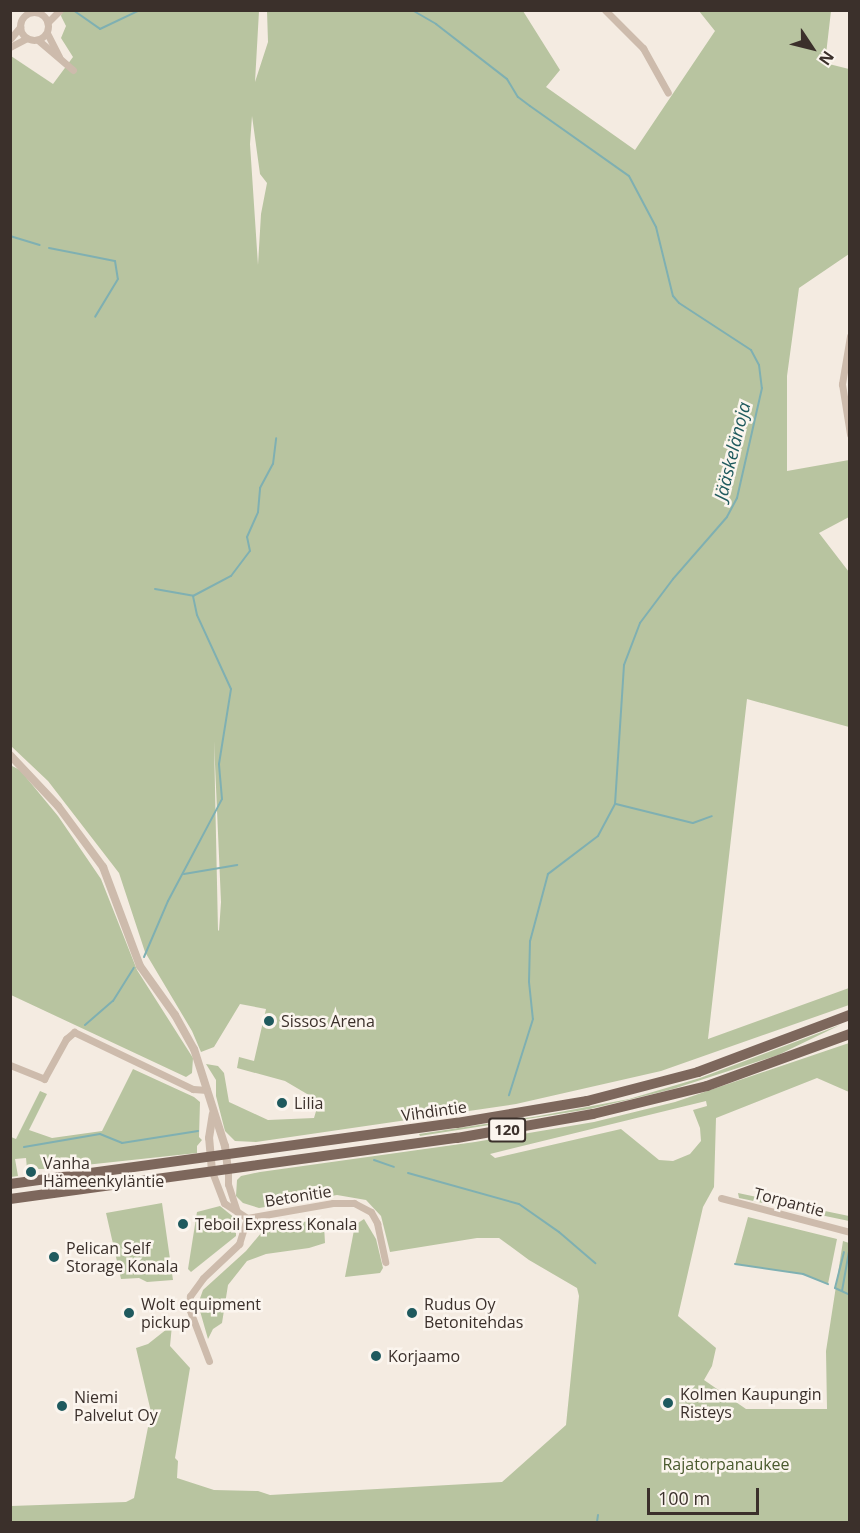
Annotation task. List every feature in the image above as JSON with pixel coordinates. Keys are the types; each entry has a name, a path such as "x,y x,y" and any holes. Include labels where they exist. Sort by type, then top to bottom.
{"main road":[{"name":"Vihdintie","path":"10,1184 457,1123 618,1094 698,1072 849,1015"},
{"name":"Vihdintie","path":"10,1199 457,1138 636,1106 707,1086 849,1034"}],"street":[{"path":"10,39 20,27 22,18 19,10"},
{"path":"48,22 60,10"},
{"path":"605,10 643,48 668,93"},
{"path":"22,18 30,11 45,12 48,22 47,33 60,57"},
{"path":"20,27 27,38"},
{"path":"38,40 47,33"},
{"path":"10,47 27,38 38,40 73,70"},
{"path":"849,336 842,384 849,434"},
{"path":"10,755 58,806 103,867 140,966 175,1015 194,1049 227,1154 228,1184 237,1212"},
{"path":"10,1065 39,1079 45,1078 66,1039 74,1032 193,1089 207,1090"},
{"path":"209,1361 189,1308 190,1296 203,1278 239,1244 247,1218 224,1203 212,1171 209,1138 213,1114"},
{"name":"Torpantie","path":"721,1198 849,1232"},
{"name":"Betonitie","path":"247,1218 333,1203 354,1203 371,1212 377,1223 386,1262"}],"green space":[{"path":"62,11 259,11 255,82 268,42 267,11 523,11 560,70 546,87 635,150 715,31 699,11 831,11 825,63 849,69 849,254 799,288 787,376 787,471 849,460 849,517 819,533 849,572 849,727 747,699 708,1039 849,988 849,1005 661,1071 516,1104 256,1142 235,1141 225,1131 216,1096 216,1080 206,1064 218,1066 224,1073 229,1102 268,1120 314,1118 319,1101 285,1081 237,1068 239,1057 254,1061 266,1009 240,1004 214,1047 201,1052 192,1031 145,952 119,873 48,781 11,746 11,56 53,84 73,57 61,38 66,26 61,16","holes":["252,116 260,174 267,183 261,214 258,265 250,144","214,741 221,902 219,931 218,930"]},
{"path":"10,765 20,770 58,816 101,879 137,970 193,1058 192,1073 186,1077 11,995"},
{"path":"840,1025 778,1055 673,1089 590,1109 420,1136 419,1134 539,1116 629,1099 700,1078"},
{"name":"Rajatorpanaukee","path":"849,1043 849,1092 817,1078 716,1118 714,1187 703,1207 678,1316 716,1348 712,1366 704,1380 746,1409 827,1409 826,1351 843,1241 849,1243 849,1522 11,1522 11,1506 126,1502 134,1498 151,1412 136,1348 148,1344 172,1325 170,1346 190,1368 175,1458 178,1461 177,1478 214,1490 258,1491 270,1495 502,1482 566,1425 579,1296 577,1288 529,1260 499,1238 477,1238 390,1252 381,1216 366,1200 337,1195 259,1208 243,1203 236,1196 237,1180 241,1176 260,1172 475,1142 594,1122 675,1102","holes":["706,1101 707,1106 693,1110 700,1128 701,1141 690,1154 673,1161 659,1160 621,1129 495,1158 490,1154"]},
{"path":"133,1069 194,1097 200,1102 199,1137 202,1140 197,1146 197,1153 48,1169 27,1169 26,1158 15,1159 18,1176 11,1177 11,1137 16,1139 40,1091 47,1094 29,1130 52,1138 102,1131"},
{"path":"738,1193 849,1216 849,1221 739,1198"},
{"path":"162,1203 173,1280 147,1282 139,1278 121,1279 106,1213"},
{"path":"220,1206 236,1219 236,1236 191,1272 188,1269 197,1212"},
{"path":"748,1217 837,1239 828,1284 803,1274 735,1264"},
{"path":"364,1219 376,1239 383,1268 380,1273 345,1277 355,1225"},
{"path":"320,1221 324,1225 325,1243 309,1248 266,1254 247,1261 228,1285 222,1323 213,1329 208,1339 198,1304 203,1290 246,1251 267,1226"}],"waterway":[{"path":"73,10 100,29 140,10"},
{"name":"Jääskelänoja","path":"412,10 436,24 507,79 518,97 629,176 656,227 673,296 679,303 751,350 759,365 762,388 737,498 727,517 673,579 640,623 624,665 615,804 598,836 548,874 530,941 529,982 533,1019 509,1095"},
{"path":"10,236 40,245"},
{"path":"49,248 115,261 118,279 95,317"},
{"path":"144,957 168,901 222,799 219,764 231,689 197,615 193,596 231,576 250,551 247,537 258,512 260,488 273,464 276,438"},
{"path":"155,589 193,596"},
{"path":"616,804 693,823 712,816"},
{"path":"184,874 237,865"},
{"path":"85,1025 113,1001 134,968"},
{"path":"24,1147 100,1134 122,1143 198,1131"},
{"path":"374,1160 394,1167"},
{"path":"408,1173 519,1204 559,1232 595,1263"},
{"path":"835,1288 844,1252"},
{"path":"842,1291 849,1253"},
{"path":"735,1264 803,1274 828,1284"},
{"path":"835,1288 850,1295"},
{"path":"597,1522 598,1515"}],"place":[{"name":"Sissos Arena","path":"269,1021"},
{"name":"Lilia","path":"282,1103"},
{"name":"Vanha Hämeenkyläntie","path":"31,1172"},
{"name":"Teboil Express Konala","path":"183,1224"},
{"name":"Pelican Self Storage Konala","path":"54,1257"},
{"name":"Wolt equipment pickup","path":"129,1313"},
{"name":"Rudus Oy Betonitehdas","path":"412,1313"},
{"name":"Korjaamo","path":"376,1356"},
{"name":"Kolmen Kaupungin Risteys","path":"668,1403"},
{"name":"Niemi Palvelut Oy","path":"62,1406"}]}
